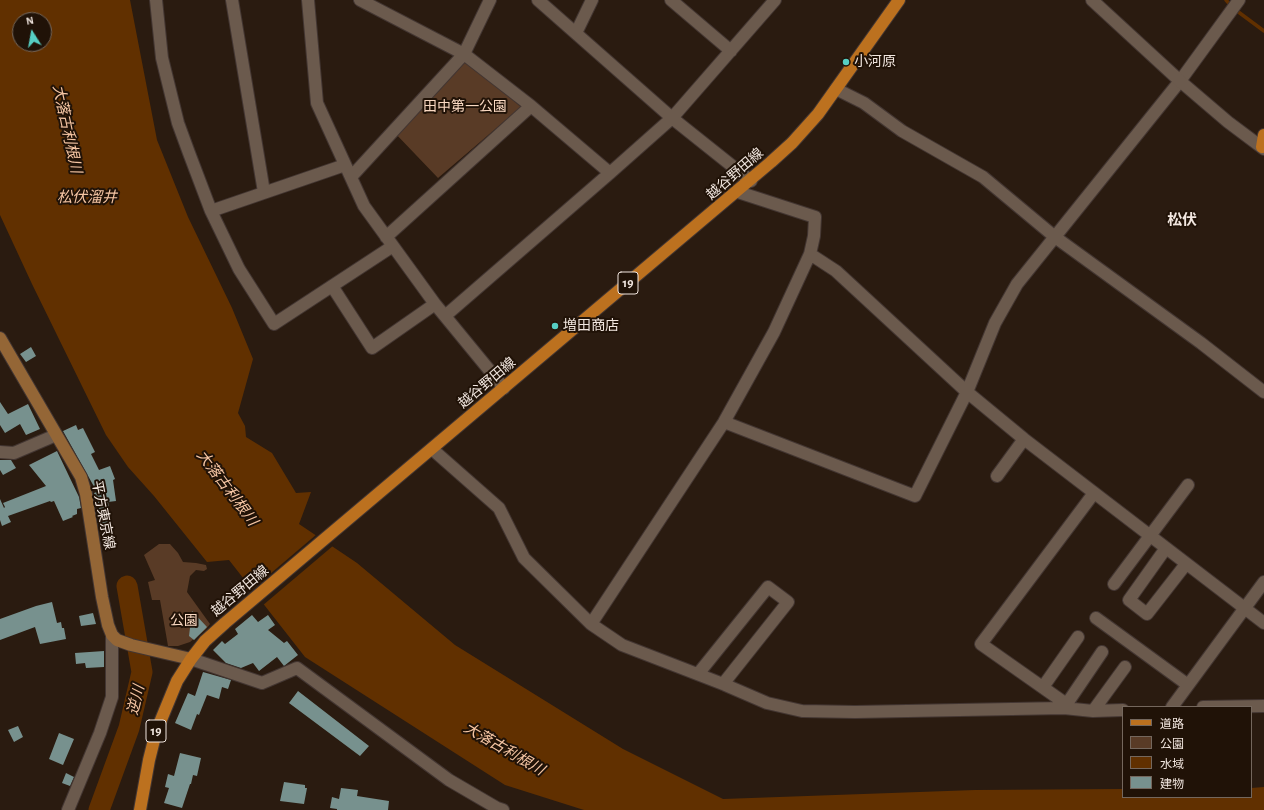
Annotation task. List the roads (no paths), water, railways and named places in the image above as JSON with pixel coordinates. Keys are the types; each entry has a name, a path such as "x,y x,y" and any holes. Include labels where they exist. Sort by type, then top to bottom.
{"main road":[{"name":"越谷野田線","path":"140,810 149,760 156,732 177,681 205,641 751,181 792,143 818,114 899,0"},
{"path":"1263,147 1264,135"},
{"name":"平方東京線","path":"0,338 77,470 84,485 102,597 108,625 112,635"},
{"path":"112,635 117,640 131,645 191,659"}],"street":[{"path":"156,0 162,58 178,123 211,211 240,269 274,324 332,286 389,241 531,106"},
{"path":"232,0 264,192"},
{"path":"308,0 317,103 364,206 435,304 504,388"},
{"path":"360,0 384,5 464,54 531,106 610,173"},
{"path":"351,177 464,54 490,0"},
{"path":"538,0 672,118 751,181"},
{"path":"576,33 592,0"},
{"path":"445,316 672,118 775,0"},
{"path":"1092,0 1180,81 1228,122 1263,147"},
{"path":"724,422 915,496 968,392 995,323 1017,284 1180,81 1239,0"},
{"path":"679,3 730,51"},
{"path":"836,89 864,103 902,131 983,177 1055,237 1264,392"},
{"path":"211,211 345,165"},
{"path":"591,624 724,422 774,332 810,254 814,236 815,217 738,192"},
{"path":"810,254 836,271 968,392 1024,439 1264,623"},
{"path":"332,286 372,348 435,304"},
{"path":"0,452 14,453 56,435"},
{"path":"997,476 1024,439"},
{"path":"432,449 499,508 524,558 591,624 622,645 698,674 767,703 802,711 855,712 1064,708 1093,711 1122,710"},
{"path":"1114,584 1149,535 1188,485"},
{"path":"1064,708 1062,701 982,644 1094,493"},
{"path":"1166,548 1129,600 1147,614 1186,564"},
{"path":"1173,706 1264,582"},
{"path":"698,674 768,587 788,602 723,684"},
{"path":"1096,618 1188,686"},
{"path":"68,810 100,733 112,697 112,635"},
{"path":"1043,687 1078,637"},
{"path":"1064,708 1102,652"},
{"path":"191,659 262,683 297,668 450,780 497,808 503,810"},
{"path":"1093,711 1125,667"},
{"path":"1252,706 1264,706"}],"water":[{"path":"0,0 130,0 157,140 188,217 232,308 253,359 238,413 245,426 246,437 272,453 296,493 311,492 299,524 357,563 455,645 623,749 723,799 975,790 1122,789 1122,798 1252,798 1252,788 1264,787 1264,810 584,810 505,785 305,657 229,560 207,562 154,496 128,467 106,435 0,215"}],"waterway":[{"path":"1226,0 1233,8 1264,31"},
{"name":"逆川","path":"99,810 129,728 142,672 127,586"}],"place":[{"name":"小河原","path":"846,62"},
{"name":"増田商店","path":"555,326"}],"district":[{"name":"松伏","path":"1182,220"}],"park label":[{"name":"田中第一公園","path":"465,107"},
{"name":"公園","path":"184,621"}],"water label":[{"name":"大落古利根川","path":"67,129"},
{"name":"松伏溜井","path":"87,197"},
{"name":"大落古利根川","path":"227,488"},
{"name":"大落古利根川","path":"504,749"}]}
